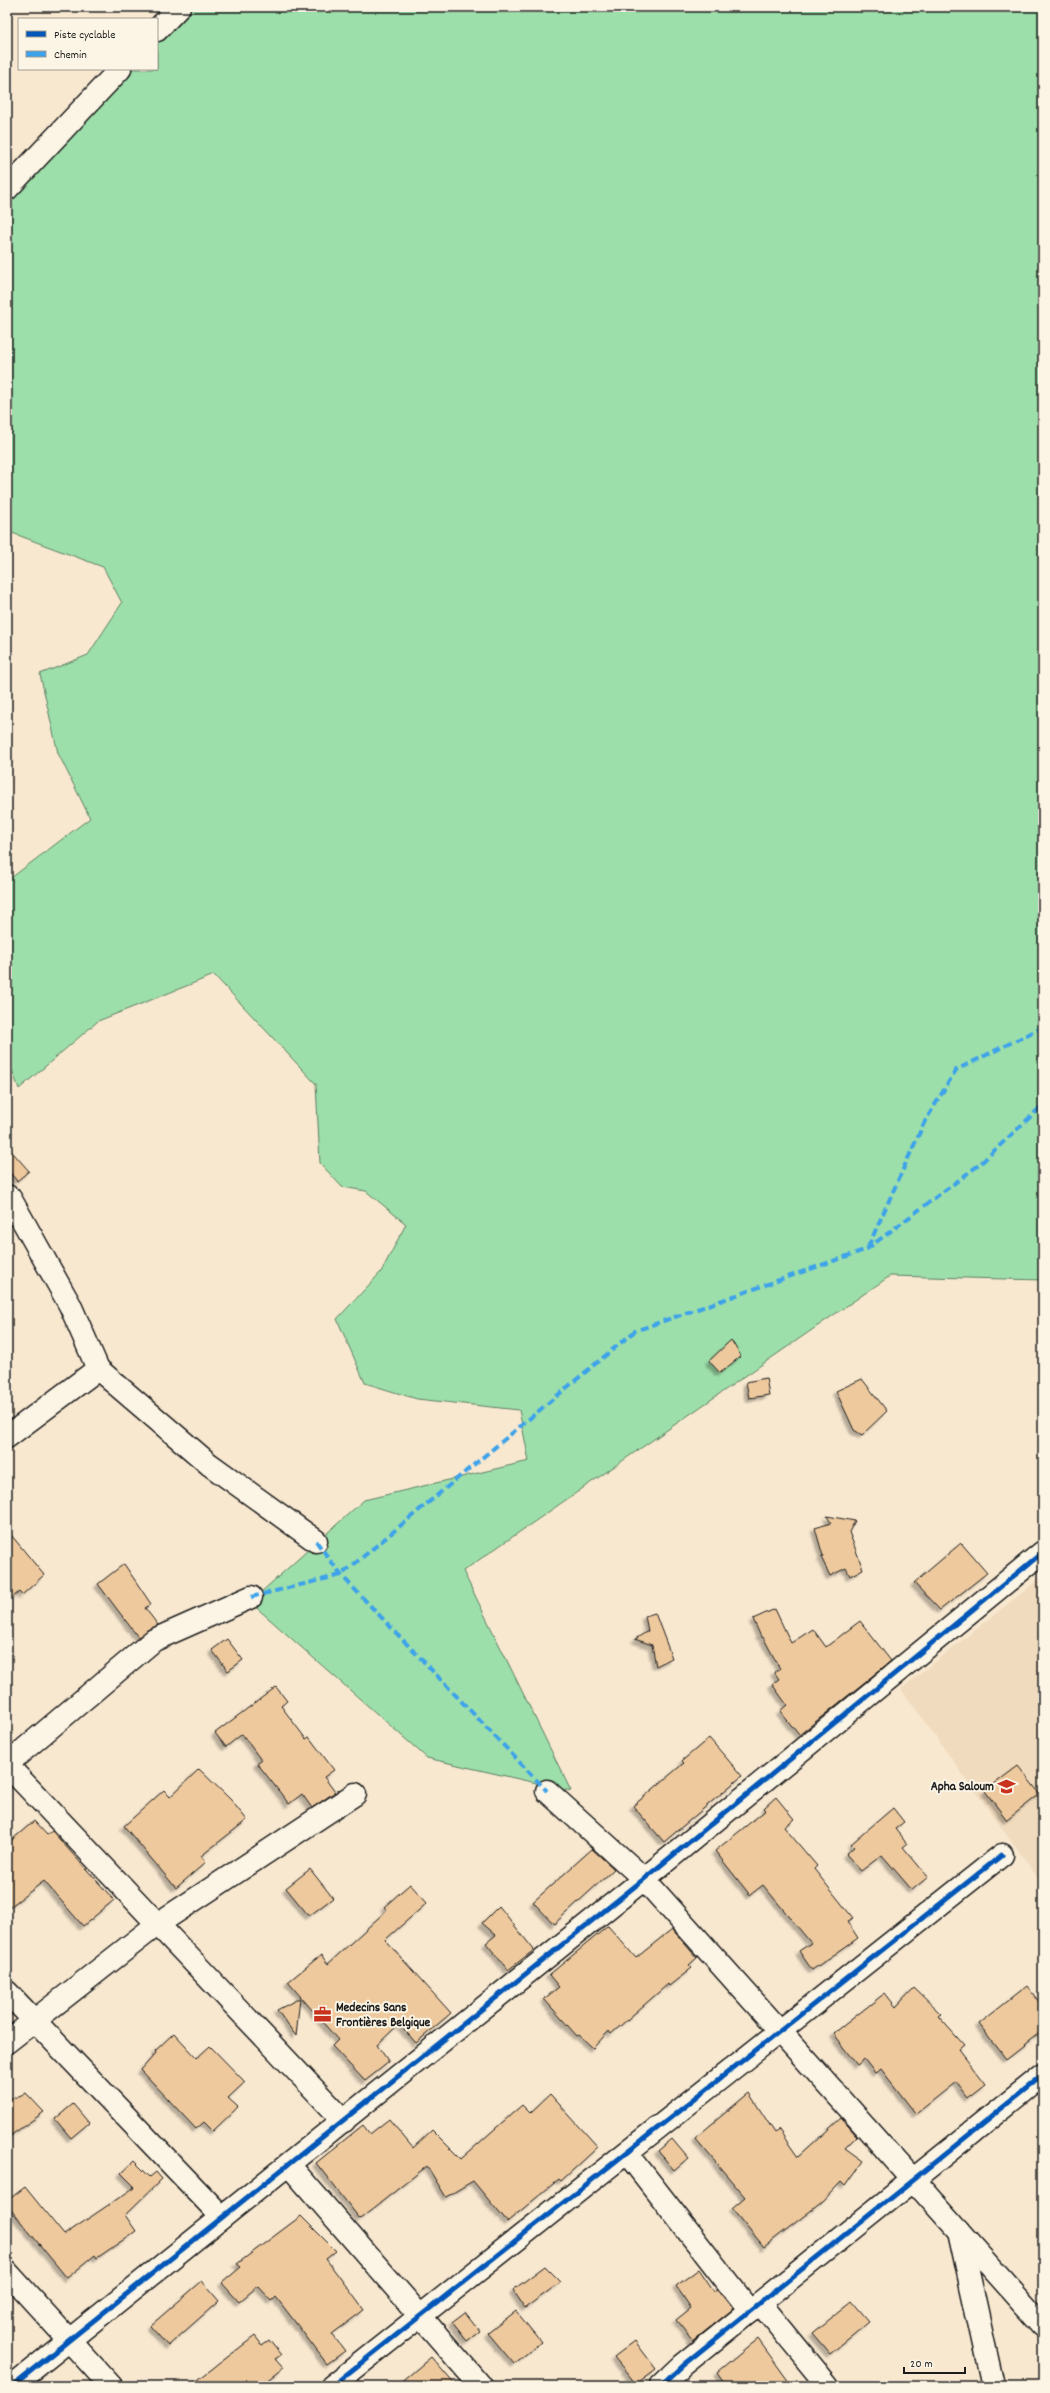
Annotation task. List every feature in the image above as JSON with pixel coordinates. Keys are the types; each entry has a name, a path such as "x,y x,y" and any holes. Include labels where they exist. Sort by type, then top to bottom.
{"street":[{"path":"158,29 179,7"},
{"path":"7,189 119,70"},
{"path":"7,1196 10,1198 70,1305 98,1369 209,1464 316,1541"},
{"path":"7,1437 98,1369"},
{"path":"12,2386 71,2341 222,2217 344,2121 644,1879 1043,1552"},
{"path":"251,1597 154,1640 7,1764 159,1923 344,2121"},
{"path":"547,1791 644,1879 914,2179 1043,2325"},
{"path":"7,2042 159,1923 355,1794"},
{"path":"332,2386 420,2315 782,2032 1002,1855"},
{"path":"7,1992 222,2217"},
{"path":"661,2386 683,2365 1043,2075"},
{"path":"627,2153 755,2307 828,2386"},
{"path":"288,2165 481,2386"},
{"path":"959,2230 992,2386"},
{"path":"7,2272 111,2386"}],"shaded area":[{"name":"Apha Saloum","path":"1043,1576 1043,1885 901,1689"}],"green space":[{"path":"185,7 1043,7 1043,1280 890,1276 463,1571 571,1791 427,1758 250,1602 364,1500 529,1461 519,1410 417,1399 365,1383 337,1319 381,1272 406,1224 366,1191 342,1187 320,1163 316,1084 214,975 98,1021 19,1089 7,1056 7,881 90,818 58,753 40,674 88,655 122,603 103,567 7,531 7,189 123,70 158,70 158,34"}],"building":[{"path":"7,1146 29,1171 17,1181 7,1169"},
{"path":"731,1340 741,1356 720,1373 709,1361"},
{"path":"766,1378 769,1395 749,1398 746,1382"},
{"path":"862,1379 887,1411 862,1435 854,1430 836,1391"},
{"path":"827,1516 855,1521 849,1532 863,1569 850,1576 846,1568 830,1576 821,1557 823,1556 815,1528 831,1523"},
{"path":"7,1530 44,1575 22,1595 19,1592 7,1602"},
{"path":"961,1543 987,1573 940,1610 914,1583"},
{"path":"124,1564 151,1604 145,1608 158,1625 138,1637 98,1584"},
{"path":"775,1609 791,1643 813,1629 826,1647 860,1621 891,1661 799,1735 780,1711 787,1705 772,1684 779,1679 774,1672 780,1669 763,1637 761,1637 753,1619"},
{"path":"655,1613 672,1658 656,1666 652,1645 635,1639 648,1631 645,1616"},
{"path":"227,1639 243,1660 228,1671 212,1650"},
{"path":"276,1687 287,1701 281,1706 306,1739 309,1737 334,1770 324,1777 335,1792 312,1808 302,1794 289,1804 257,1763 261,1760 242,1734 226,1747 215,1733"},
{"path":"709,1738 742,1776 664,1842 633,1806 684,1763 682,1761"},
{"path":"1018,1766 1040,1794 1007,1820 985,1791"},
{"path":"199,1769 231,1800 247,1820 201,1856 206,1862 176,1888 124,1826 164,1790 170,1797"},
{"path":"776,1797 794,1819 784,1827 817,1866 814,1869 853,1918 847,1921 858,1938 812,1970 799,1951 811,1943 763,1885 750,1895 715,1851 766,1810 764,1808"},
{"path":"893,1808 904,1822 895,1829 907,1844 903,1847 928,1877 912,1890 882,1855 861,1871 846,1854 854,1847 851,1844"},
{"path":"34,1821 47,1835 52,1831 114,1900 83,1926 44,1881 7,1909 7,1844"},
{"path":"592,1849 614,1869 554,1924 533,1902"},
{"path":"310,1869 333,1898 309,1916 286,1888"},
{"path":"410,1884 427,1903 385,1940 451,2013 416,2043 399,2024 377,2045 389,2062 365,2081 332,2046 338,2040 288,1982 321,1955 328,1964 387,1910 384,1907"},
{"path":"499,1906 534,1950 508,1970 486,1943 496,1935 482,1923"},
{"path":"608,1926 636,1958 672,1929 697,1958 689,1965 692,1968 669,1986 668,1984 611,2034 609,2031 593,2048 579,2035 577,2036 544,1999 559,1987 549,1975"},
{"path":"1027,1986 1043,2007 1043,2030 1006,2059 979,2024"},
{"path":"914,1988 941,2014 938,2016 964,2045 959,2049 986,2084 968,2098 956,2082 916,2114 881,2069 875,2073 864,2059 857,2065 833,2034 885,1993 896,2007"},
{"path":"300,1998 296,2036 277,2010"},
{"path":"174,2033 197,2058 210,2046 245,2082 228,2098 238,2107 213,2131 204,2122 196,2129 141,2070 156,2053 155,2051"},
{"path":"26,2093 44,2112 7,2138 7,2101"},
{"path":"749,2093 775,2133 779,2130 798,2157 841,2118 857,2136 845,2148 863,2161 845,2186 841,2182 822,2202 764,2247 732,2208 745,2197 695,2138"},
{"path":"550,2094 598,2147 561,2181 559,2179 507,2222 473,2181 446,2197 427,2166 360,2219 316,2163 363,2125 370,2134 389,2119 413,2148 432,2130 461,2159 522,2105 530,2113"},
{"path":"73,2104 89,2123 71,2138 55,2119"},
{"path":"672,2139 688,2158 674,2170 658,2151"},
{"path":"134,2161 150,2177 156,2172 162,2179 125,2215 136,2231 97,2258 95,2255 67,2278 7,2205 7,2201 25,2187 64,2235 135,2187 121,2173"},
{"path":"301,2216 336,2251 326,2259 364,2310 332,2334 345,2351 327,2364 276,2297 272,2301 258,2286 239,2302 222,2283 241,2267 237,2264"},
{"path":"545,2266 561,2282 525,2308 513,2290"},
{"path":"699,2269 714,2291 717,2289 733,2309 693,2341 676,2320 691,2308 676,2286"},
{"path":"202,2281 219,2301 168,2346 150,2326"},
{"path":"851,2301 869,2322 830,2354 812,2333"},
{"path":"516,2311 541,2342 514,2364 488,2333"},
{"path":"465,2312 480,2331 467,2341 452,2322"},
{"path":"255,2336 262,2345 269,2340 281,2355 275,2359 283,2368 260,2386 190,2386"},
{"path":"758,2339 792,2386 726,2386 717,2373"},
{"path":"635,2341 656,2369 636,2384 614,2357"},
{"path":"431,2357 456,2386 397,2386"}],"marked path":[{"path":"868,1247 924,1123 956,1070 1043,1027"},
{"path":"251,1597 341,1575 635,1331 867,1249 980,1164 1043,1105"},
{"path":"316,1541 341,1575 547,1791"}],"cycle path":[{"path":"12,2386 644,1879 1043,1552"},
{"path":"332,2386 1002,1855"},
{"path":"661,2386 683,2365 1043,2075"}],"place":[{"name":"Apha Saloum","path":"1007,1787"},
{"name":"Medecins Sans Frontières Belgique","path":"323,2015"}]}
